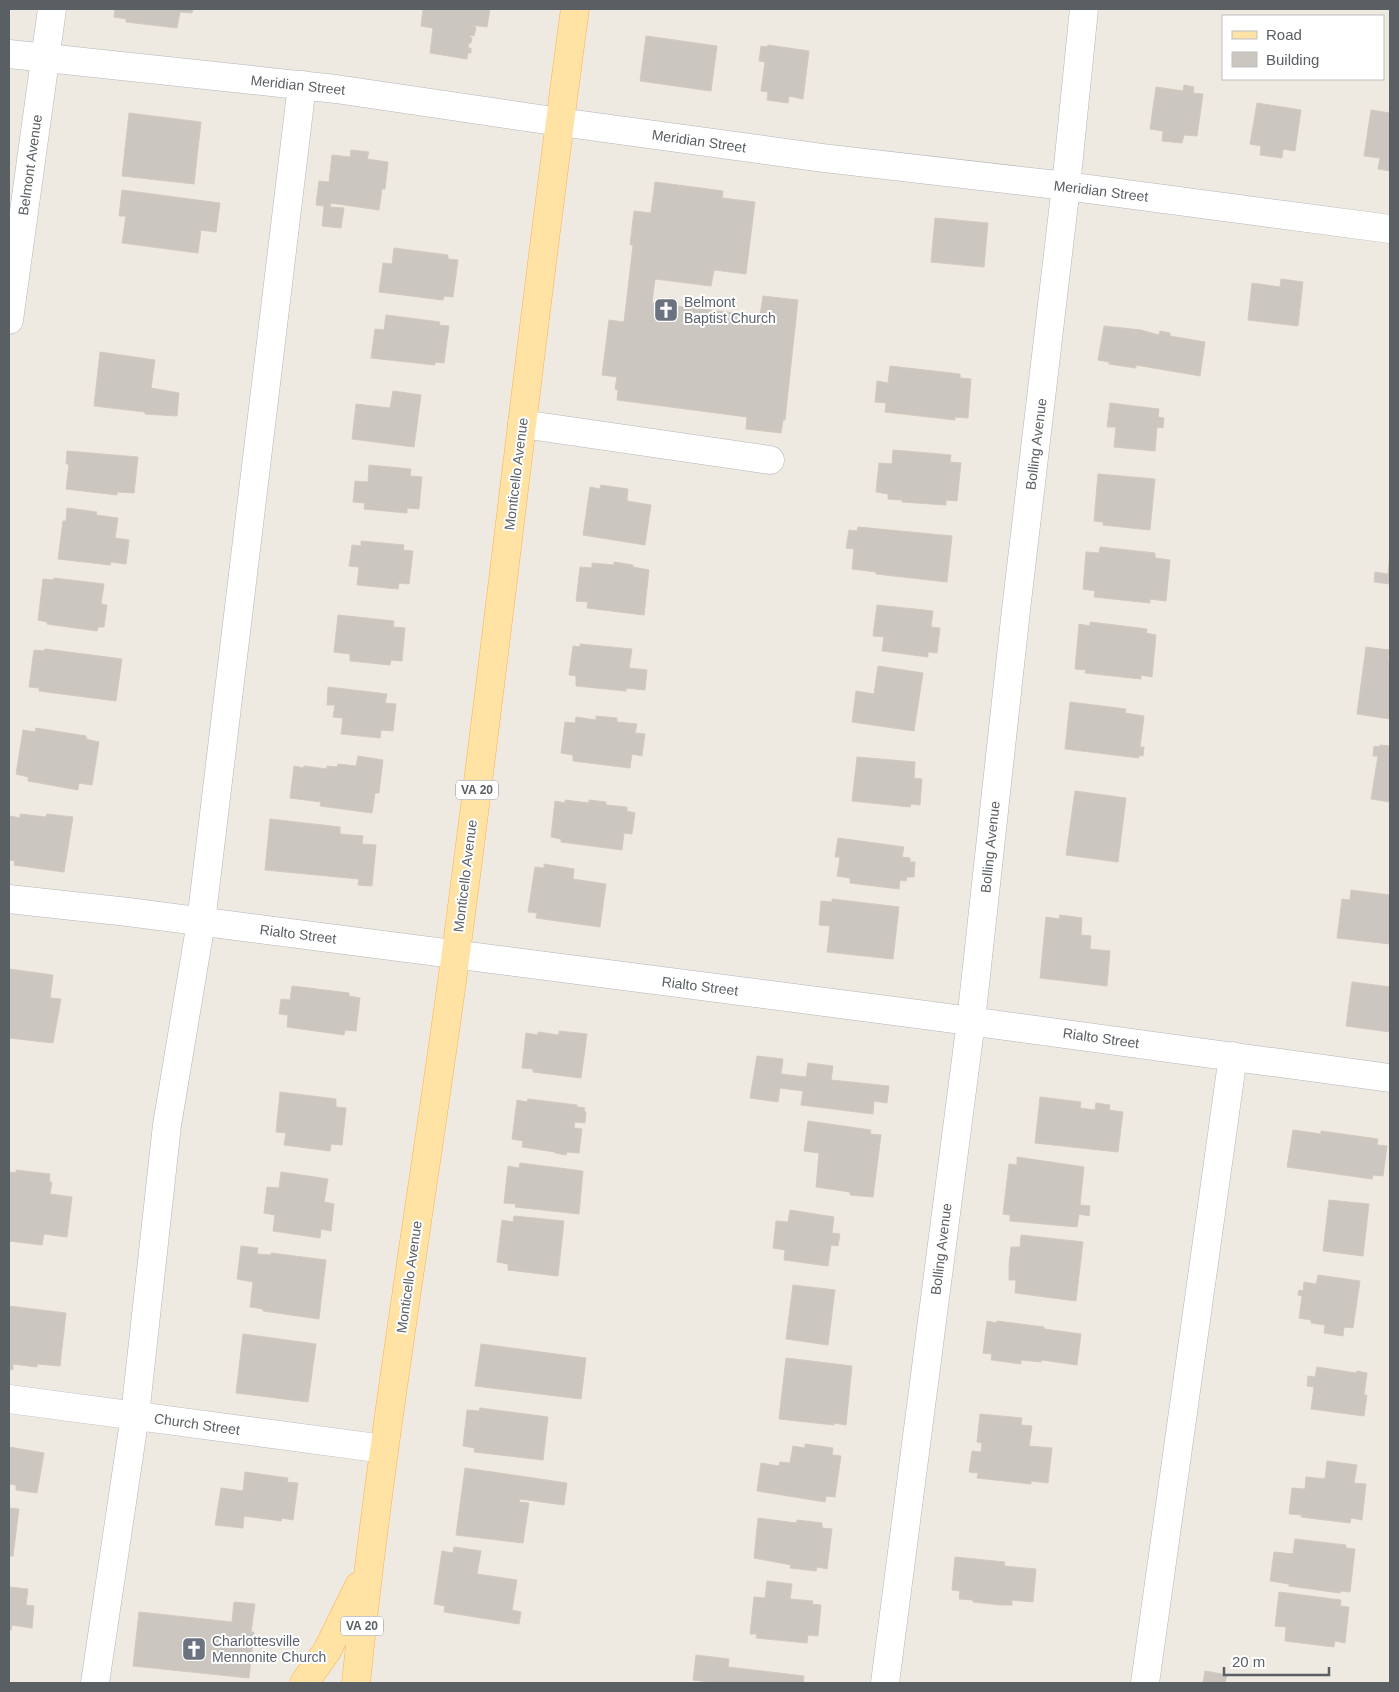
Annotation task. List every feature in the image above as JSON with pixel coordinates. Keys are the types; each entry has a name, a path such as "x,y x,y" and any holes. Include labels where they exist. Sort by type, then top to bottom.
{"main road":[{"name":"Monticello Avenue","path":"356,1683 367,1569 456,954 545,225 575,9"},
{"name":"VA 20","path":"304,1683 327,1651 367,1569"}],"street":[{"name":"Belmont Avenue","path":"9,320 52,9"},
{"name":"Bolling Avenue","path":"885,1683 971,1021 1066,186 1084,9"},
{"name":"Meridian Street","path":"9,54 302,85 814,157 1066,186 1390,229"},
{"path":"95,1683 135,1416 167,1125 201,922 302,85"},
{"path":"522,424 770,460"},
{"name":"Rialto Street","path":"9,899 456,954 1390,1078"},
{"path":"1145,1683 1233,1056"},
{"name":"Church Street","path":"9,1399 384,1449"}],"building":[{"path":"115,9 193,9 192,13 180,12 177,28 126,22 126,19 114,17"},
{"path":"423,9 490,9 487,27 471,25 476,27 474,36 470,35 472,38 468,48 471,48 471,53 468,53 467,59 430,53 433,28 421,26"},
{"path":"646,36 717,46 711,91 640,81"},
{"path":"768,45 809,51 803,99 789,96 788,103 767,100 768,92 761,91 765,62 759,61 761,46 767,47"},
{"path":"1184,85 1194,87 1193,93 1203,94 1197,136 1184,135 1182,143 1162,141 1163,131 1150,129 1156,87 1183,91"},
{"path":"1257,103 1301,110 1295,151 1283,149 1282,158 1260,155 1261,146 1250,144"},
{"path":"1371,110 1390,113 1390,171 1378,169 1380,158 1364,156"},
{"path":"129,113 201,122 194,184 122,176"},
{"path":"351,150 369,152 367,159 388,162 385,189 382,189 379,210 331,203 330,207 344,208 341,228 322,226 324,206 316,205 319,181 329,182 332,155 350,157"},
{"name":"Belmont Baptist Church","path":"655,182 723,191 722,198 755,202 746,274 714,270 711,286 655,279 652,303 760,316 763,296 798,300 785,420 783,420 781,433 746,429 747,417 617,400 618,390 615,389 617,377 602,375 609,320 624,322 633,245 630,245 634,211 651,213"},
{"path":"122,190 220,203 216,232 201,230 198,253 122,243 126,216 119,216"},
{"path":"935,218 988,223 984,267 931,262"},
{"path":"394,248 448,255 448,259 458,260 453,297 444,296 443,300 379,292 383,263 392,264"},
{"path":"1281,279 1303,282 1298,326 1248,320 1252,283 1280,287"},
{"path":"386,315 440,322 439,325 449,326 444,363 435,362 435,365 371,358 375,329 384,330"},
{"path":"1104,326 1141,330 1159,335 1160,331 1170,333 1170,336 1205,342 1200,376 1136,365 1136,368 1109,364 1109,362 1098,360"},
{"path":"100,352 155,360 151,388 179,393 177,416 145,414 145,412 94,406"},
{"path":"890,366 960,374 960,378 971,379 968,418 955,417 955,420 885,412 886,403 875,402 877,381 888,383"},
{"path":"393,391 421,395 414,447 352,439 356,404 390,408"},
{"path":"1110,403 1159,409 1158,417 1164,418 1163,428 1157,427 1155,451 1114,447 1116,427 1107,427"},
{"path":"893,450 951,455 950,462 961,463 957,501 946,500 946,505 902,502 902,500 888,499 888,494 876,492 879,463 892,464"},
{"path":"67,451 138,457 134,493 117,492 117,495 66,489 69,464 66,464"},
{"path":"369,465 411,469 410,476 422,477 419,509 407,508 407,513 364,509 365,503 353,502 355,481 368,482"},
{"path":"1098,474 1155,479 1150,530 1103,525 1103,522 1094,521"},
{"path":"601,485 628,489 627,501 651,505 645,545 583,535 590,487 600,489"},
{"path":"67,508 97,512 96,515 118,518 115,538 129,540 126,564 111,562 110,565 58,559 63,521 66,521"},
{"path":"858,527 952,536 947,582 876,574 876,572 852,569 854,549 846,548 849,530 857,531"},
{"path":"361,541 404,545 403,550 413,551 409,584 399,583 398,589 357,585 359,567 349,566 352,545 361,546"},
{"path":"1100,547 1155,553 1155,558 1170,560 1166,601 1150,599 1150,603 1094,597 1095,591 1083,589 1086,552 1099,553"},
{"path":"1390,554 1390,584 1374,582 1375,572 1388,574"},
{"path":"614,562 649,570 644,615 587,608 588,602 576,601 580,567 592,568 592,563 614,565"},
{"path":"54,578 104,584 101,604 107,605 104,627 98,627 97,631 47,624 47,622 38,620 43,579 54,580"},
{"path":"877,605 933,611 931,627 940,628 937,653 928,652 928,657 882,651 884,637 873,636"},
{"path":"338,615 394,621 393,627 405,628 402,661 391,660 390,665 350,661 350,654 334,652"},
{"path":"1090,622 1147,629 1146,633 1156,635 1152,677 1141,675 1141,679 1085,673 1086,670 1075,669 1079,624 1090,626"},
{"path":"580,644 632,649 629,668 647,670 645,690 626,688 626,691 576,686 576,676 569,675 573,646 580,647"},
{"path":"1366,647 1389,650 1390,719 1357,714"},
{"path":"45,649 122,659 116,701 39,691 39,688 29,687 34,650 44,651"},
{"path":"878,666 923,673 914,731 852,722 856,691 874,694"},
{"path":"328,687 387,694 385,703 396,704 393,731 381,730 380,738 341,734 343,718 333,717 335,705 327,705"},
{"path":"1070,702 1126,709 1125,713 1144,716 1140,747 1144,747 1143,756 1139,755 1139,758 1065,749"},
{"path":"596,716 617,718 617,722 637,724 635,733 645,734 642,756 632,754 630,768 573,761 573,755 561,753 565,722 575,723 576,717 596,720"},
{"path":"36,728 86,736 86,739 99,742 92,785 79,783 78,790 28,781 28,777 16,774 23,730 35,732"},
{"path":"1380,745 1390,746 1390,802 1371,799 1378,756 1373,756 1374,746 1379,747"},
{"path":"358,756 383,760 379,793 375,793 372,813 320,806 321,802 290,798 294,766 327,769 327,766 337,767 338,764 356,766"},
{"path":"857,757 915,762 914,778 922,779 920,805 911,804 910,807 852,801"},
{"path":"1075,791 1126,798 1118,862 1066,855"},
{"path":"565,800 589,803 589,800 606,802 606,805 627,807 627,811 635,813 632,834 624,833 622,850 561,842 561,839 551,837 555,801 565,803"},
{"path":"20,814 46,817 47,814 73,817 64,872 14,865 15,861 9,860 10,816 20,818"},
{"path":"270,819 340,827 340,834 363,836 362,844 376,845 372,886 358,885 359,879 265,870"},
{"path":"838,838 904,847 902,857 910,858 910,862 915,862 914,877 907,877 906,881 900,880 899,889 850,883 850,878 837,876 840,857 835,857"},
{"path":"544,864 574,869 573,879 606,884 600,927 536,918 537,913 528,912 535,867 544,868"},
{"path":"1351,890 1390,895 1390,944 1337,938 1342,899 1350,900"},
{"path":"832,899 899,907 893,959 827,952 830,926 819,925 821,901 832,902"},
{"path":"1060,915 1082,918 1081,935 1091,936 1090,949 1110,951 1107,986 1040,978 1046,917 1059,919"},
{"path":"9,969 53,975 50,998 61,999 53,1043 9,1038"},
{"path":"1352,982 1390,987 1390,1032 1346,1026"},
{"path":"292,986 349,993 349,996 360,998 356,1031 345,1030 344,1035 287,1027 288,1015 279,1014 281,999 290,1000"},
{"path":"559,1031 587,1034 581,1078 533,1072 533,1069 522,1068 526,1033 538,1035 538,1032 559,1035"},
{"path":"757,1056 783,1059 781,1074 806,1077 808,1063 833,1066 831,1080 889,1086 887,1103 874,1101 873,1114 801,1105 803,1091 780,1088 778,1102 750,1098"},
{"path":"280,1092 336,1099 336,1107 346,1108 342,1145 331,1144 330,1151 284,1145 286,1133 276,1132"},
{"path":"1040,1097 1081,1102 1080,1108 1095,1110 1096,1103 1110,1105 1109,1110 1123,1112 1118,1152 1035,1143"},
{"path":"528,1099 577,1105 577,1107 585,1108 585,1123 575,1122 574,1128 582,1129 579,1153 567,1152 566,1155 522,1147 523,1141 512,1139 517,1100 527,1102"},
{"path":"808,1121 871,1130 870,1134 881,1135 873,1197 850,1195 850,1192 816,1187 819,1153 804,1151"},
{"path":"1293,1130 1321,1134 1321,1131 1378,1139 1377,1145 1387,1146 1383,1176 1373,1175 1372,1179 1287,1167"},
{"path":"1017,1157 1084,1167 1080,1205 1090,1206 1089,1216 1079,1214 1077,1227 1010,1221 1010,1215 1003,1214 1009,1164 1017,1165"},
{"path":"520,1163 583,1171 579,1214 515,1207 516,1204 504,1203 508,1166 519,1168"},
{"path":"16,1170 50,1174 49,1182 52,1182 50,1194 72,1197 67,1237 44,1234 42,1245 9,1241 9,1172 16,1173"},
{"path":"281,1172 328,1179 324,1202 334,1204 331,1231 321,1229 320,1238 273,1231 275,1215 264,1213 267,1187 279,1188"},
{"path":"1329,1200 1369,1204 1363,1256 1323,1251"},
{"path":"790,1210 834,1217 832,1233 840,1234 838,1246 831,1245 828,1266 784,1260 785,1250 773,1248 776,1221 788,1222"},
{"path":"514,1216 564,1221 558,1276 508,1270 508,1264 497,1262 502,1220 513,1222"},
{"path":"1021,1235 1083,1242 1076,1301 1015,1293 1016,1280 1009,1280 1009,1264 1011,1247 1020,1247"},
{"path":"241,1246 258,1248 257,1254 271,1255 271,1253 326,1260 319,1319 263,1311 263,1309 250,1307 253,1282 237,1279"},
{"path":"1318,1275 1360,1281 1353,1328 1344,1327 1343,1336 1324,1333 1325,1325 1311,1323 1311,1320 1299,1318 1302,1296 1298,1295 1299,1290 1303,1291 1304,1282 1316,1284"},
{"path":"793,1285 835,1290 828,1345 786,1339"},
{"path":"9,1306 66,1313 60,1366 37,1364 37,1367 13,1364 13,1370 9,1369"},
{"path":"987,1321 1044,1327 1044,1329 1081,1334 1077,1365 1042,1360 1041,1362 1021,1360 1021,1364 991,1360 992,1354 983,1353"},
{"path":"243,1334 316,1344 308,1402 236,1393"},
{"path":"481,1344 586,1358 581,1399 475,1386"},
{"path":"786,1358 852,1366 846,1425 779,1419"},
{"path":"1317,1367 1367,1373 1364,1395 1367,1395 1364,1416 1311,1409 1314,1387 1307,1386 1308,1376 1315,1377"},
{"path":"480,1408 548,1417 543,1460 474,1452 475,1448 463,1446 467,1410 479,1411"},
{"path":"980,1414 1022,1418 1021,1425 1032,1426 1029,1446 1052,1448 1048,1483 1031,1481 1031,1484 977,1478 978,1473 969,1472 972,1451 981,1452 982,1443 977,1442"},
{"path":"805,1444 833,1448 832,1455 841,1456 835,1497 826,1496 825,1502 757,1491 761,1463 779,1466 780,1462 790,1463 793,1446 805,1448"},
{"path":"9,1447 44,1453 37,1493 16,1490 16,1485 9,1484"},
{"path":"1327,1461 1357,1465 1354,1483 1366,1484 1362,1520 1351,1518 1350,1523 1289,1514 1292,1488 1305,1489 1306,1477 1325,1479"},
{"path":"465,1468 567,1483 564,1505 520,1499 519,1502 529,1503 523,1543 456,1535"},
{"path":"245,1472 288,1478 287,1482 298,1483 293,1520 282,1518 281,1521 244,1516 243,1528 215,1525 221,1488 243,1491"},
{"path":"9,1508 19,1509 13,1556 9,1556"},
{"path":"758,1518 796,1523 797,1520 822,1523 822,1528 832,1529 827,1569 817,1567 816,1571 790,1568 791,1565 754,1558"},
{"path":"1295,1539 1346,1545 1346,1548 1355,1549 1350,1592 1341,1591 1340,1593 1289,1586 1289,1584 1270,1581 1274,1552 1293,1554"},
{"path":"454,1547 481,1551 477,1574 517,1580 512,1610 521,1612 519,1624 444,1612 445,1606 434,1604 442,1551 453,1553"},
{"path":"955,1557 1005,1562 1004,1566 1036,1569 1033,1602 1012,1600 1012,1605 1000,1605 959,1599 960,1591 952,1590"},
{"path":"767,1581 792,1584 790,1599 813,1601 812,1604 821,1605 818,1636 808,1635 807,1643 756,1638 757,1634 750,1634 754,1597 765,1598"},
{"path":"9,1587 28,1589 26,1605 34,1606 32,1628 12,1625 11,1630 9,1630"},
{"path":"1279,1592 1341,1600 1340,1606 1349,1607 1345,1643 1335,1641 1334,1647 1285,1641 1286,1627 1275,1626"},
{"name":"Charlottesville Mennonite Church","path":"234,1602 255,1604 251,1632 254,1632 249,1678 133,1666 139,1612 232,1622"},
{"path":"696,1655 729,1659 728,1667 804,1676 803,1683 718,1683 693,1680"},
{"path":"1205,1671 1227,1675 1225,1683 1203,1683"}],"place":[{"name":"Belmont Baptist Church","path":"666,310"},
{"name":"Charlottesville Mennonite Church","path":"194,1649"}]}
